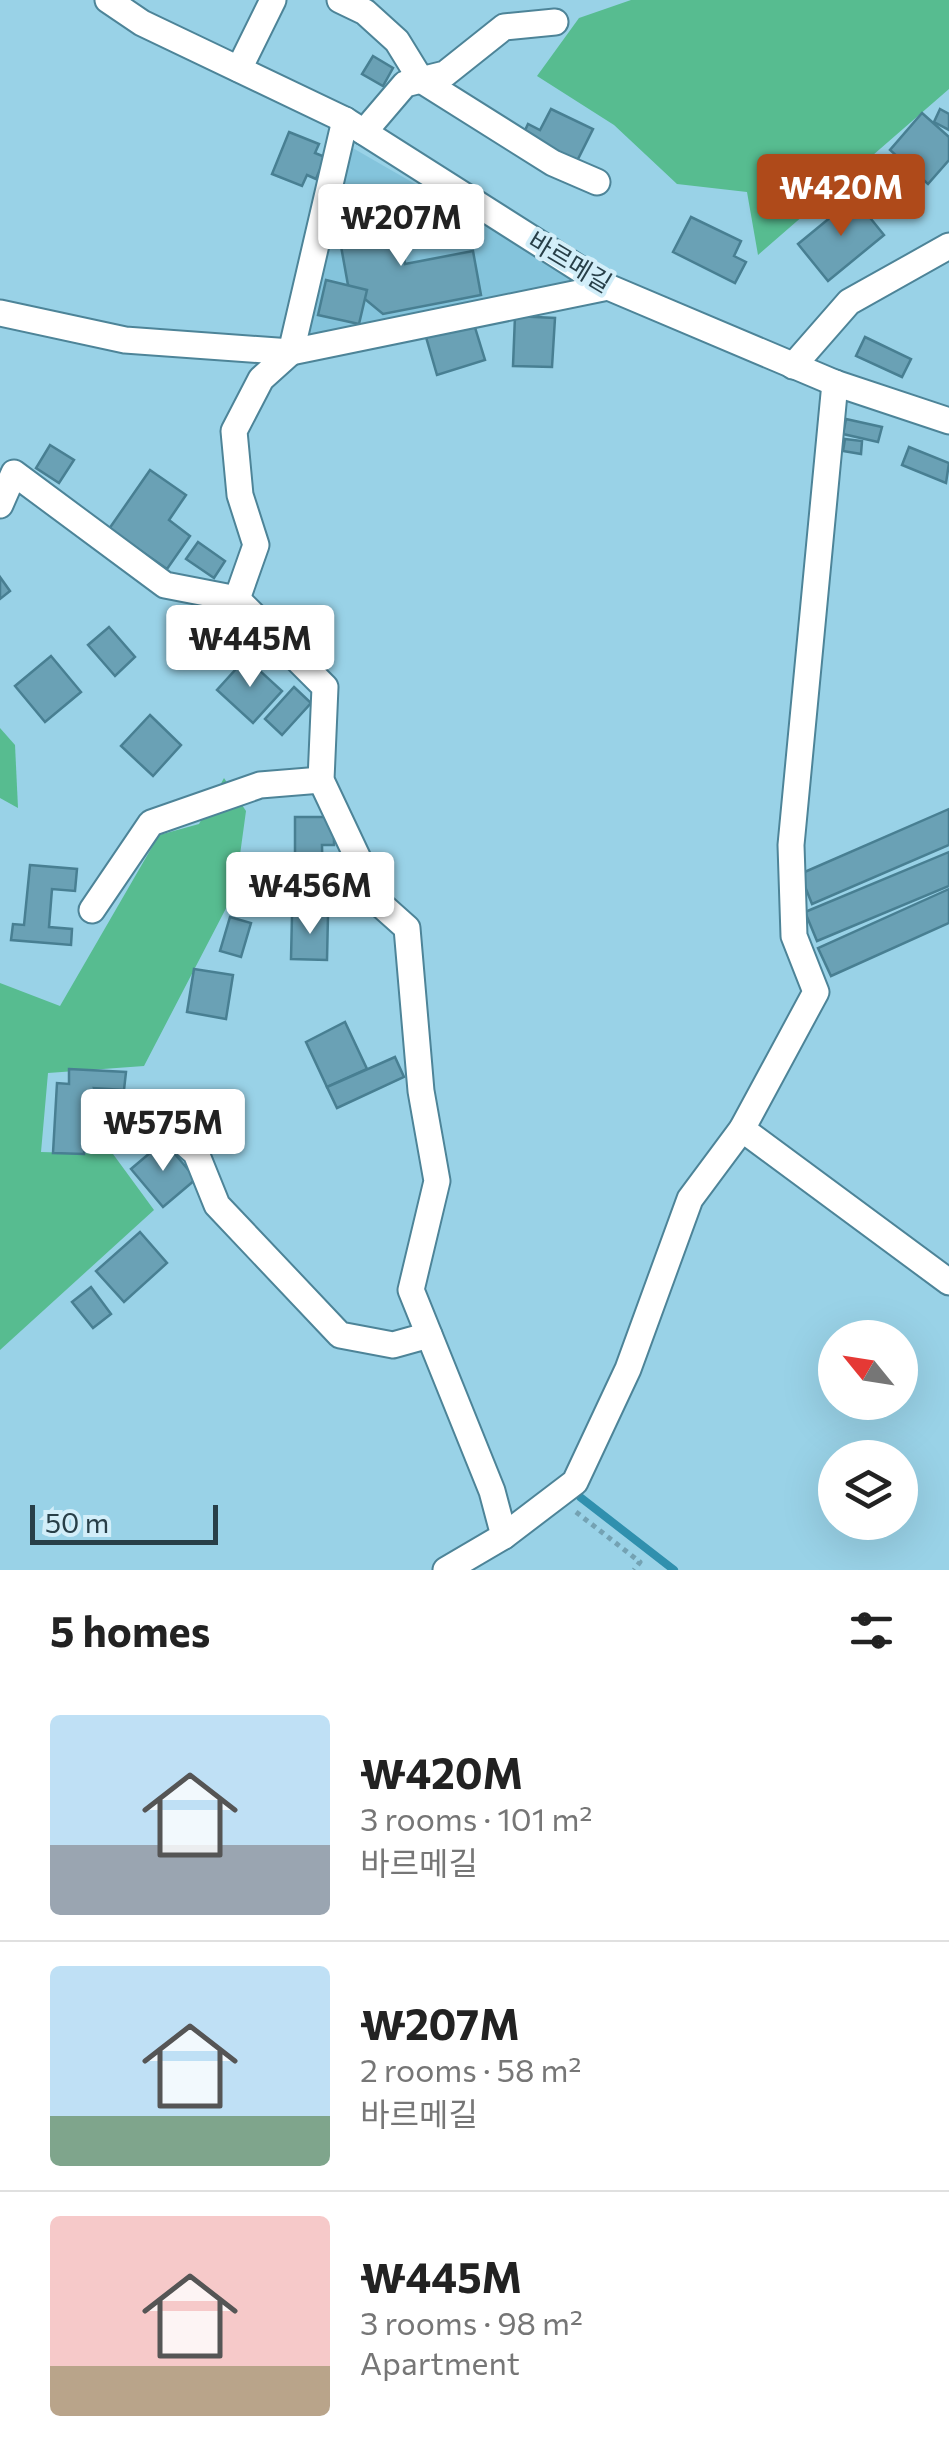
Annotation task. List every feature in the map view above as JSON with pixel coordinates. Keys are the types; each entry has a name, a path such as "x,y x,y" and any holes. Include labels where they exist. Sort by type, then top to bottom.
{"street":[{"name":"바르메길","path":"108,0 142,23 354,126 608,287 834,383 949,421"},
{"path":"238,69 273,0"},
{"path":"340,0 365,12 397,42 420,80 553,163 597,182"},
{"path":"236,600 256,545 240,495 234,431 261,380 291,352 354,126 405,84 446,74 504,27 555,22"},
{"path":"793,366 849,302 949,246"},
{"path":"0,314 125,340 291,352 608,287"},
{"path":"446,1570 504,1536 574,1482 628,1369 690,1200 742,1129 816,992 794,936 792,845 834,383"},
{"path":"0,506 14,474 165,585 236,600 325,687 321,780 379,903 407,928 422,1091 437,1181 411,1290 492,1491 504,1536"},
{"path":"92,910 151,823 260,785 321,780"},
{"path":"153,1116 196,1153 217,1205 340,1335 393,1345 429,1335"},
{"path":"742,1129 949,1282"}],"path":[{"path":"576,1512 640,1562 634,1570"}],"shaded area":[{"path":"351,147 578,278 574,286 304,338"}],"green space":[{"path":"631,0 949,0 949,89 758,255 747,192 677,184 614,125 537,76 579,18"},
{"path":"0,728 15,745 18,808 0,798"},
{"path":"224,778 246,811 235,891 144,1066 48,1073 41,1152 113,1154 154,1210 0,1350 0,983 60,1006 159,835 199,824"}],"building":[{"path":"373,56 393,68 383,86 362,74"},
{"path":"551,109 593,129 575,165 521,139 528,124 540,130"},
{"path":"940,109 949,114 949,130 934,122"},
{"path":"922,113 949,137 949,160 928,184 890,150"},
{"path":"289,132 319,144 315,153 325,157 316,179 307,175 302,186 272,174"},
{"path":"854,198 884,235 828,281 798,244"},
{"path":"396,213 405,264 473,251 481,295 383,314 348,285 337,224"},
{"path":"691,217 741,241 734,256 746,262 735,283 673,252"},
{"path":"326,280 367,290 359,324 318,315"},
{"path":"515,316 555,318 552,367 513,366"},
{"path":"473,321 485,360 437,375 426,337"},
{"path":"865,337 911,359 902,377 856,356"},
{"path":"846,419 882,427 878,442 843,434"},
{"path":"845,439 862,441 861,454 843,451"},
{"path":"50,445 74,460 59,483 36,468"},
{"path":"909,447 949,463 946,483 902,465"},
{"path":"150,470 186,495 169,520 190,536 167,569 109,529"},
{"path":"198,542 225,561 214,578 186,559"},
{"path":"0,577 10,591 0,599"},
{"path":"109,627 135,657 115,676 88,645"},
{"path":"51,656 81,692 45,722 15,686"},
{"path":"246,658 282,691 253,723 217,690"},
{"path":"294,687 311,703 282,735 265,719"},
{"path":"150,715 181,745 153,776 121,746"},
{"path":"949,809 949,845 812,904 800,874"},
{"path":"295,817 334,817 334,845 322,845 323,893 295,893"},
{"path":"949,852 949,886 817,941 805,912"},
{"path":"30,865 77,869 75,891 52,889 49,927 72,929 71,945 11,940 13,924 24,925"},
{"path":"949,889 949,923 831,976 818,948"},
{"path":"292,915 328,915 327,960 291,959"},
{"path":"230,917 251,923 241,957 220,951"},
{"path":"194,969 233,975 226,1019 187,1012"},
{"path":"345,1022 367,1069 327,1087 306,1042"},
{"path":"395,1057 404,1077 337,1108 327,1087"},
{"path":"69,1069 126,1072 124,1090 94,1088 97,1097 87,1099 84,1154 53,1153 57,1083 69,1084"},
{"path":"164,1141 196,1179 163,1207 131,1169"},
{"path":"140,1232 167,1263 124,1302 96,1271"},
{"path":"91,1287 111,1314 93,1328 72,1302"}],"waterway":[{"path":"580,1497 674,1570"}]}
